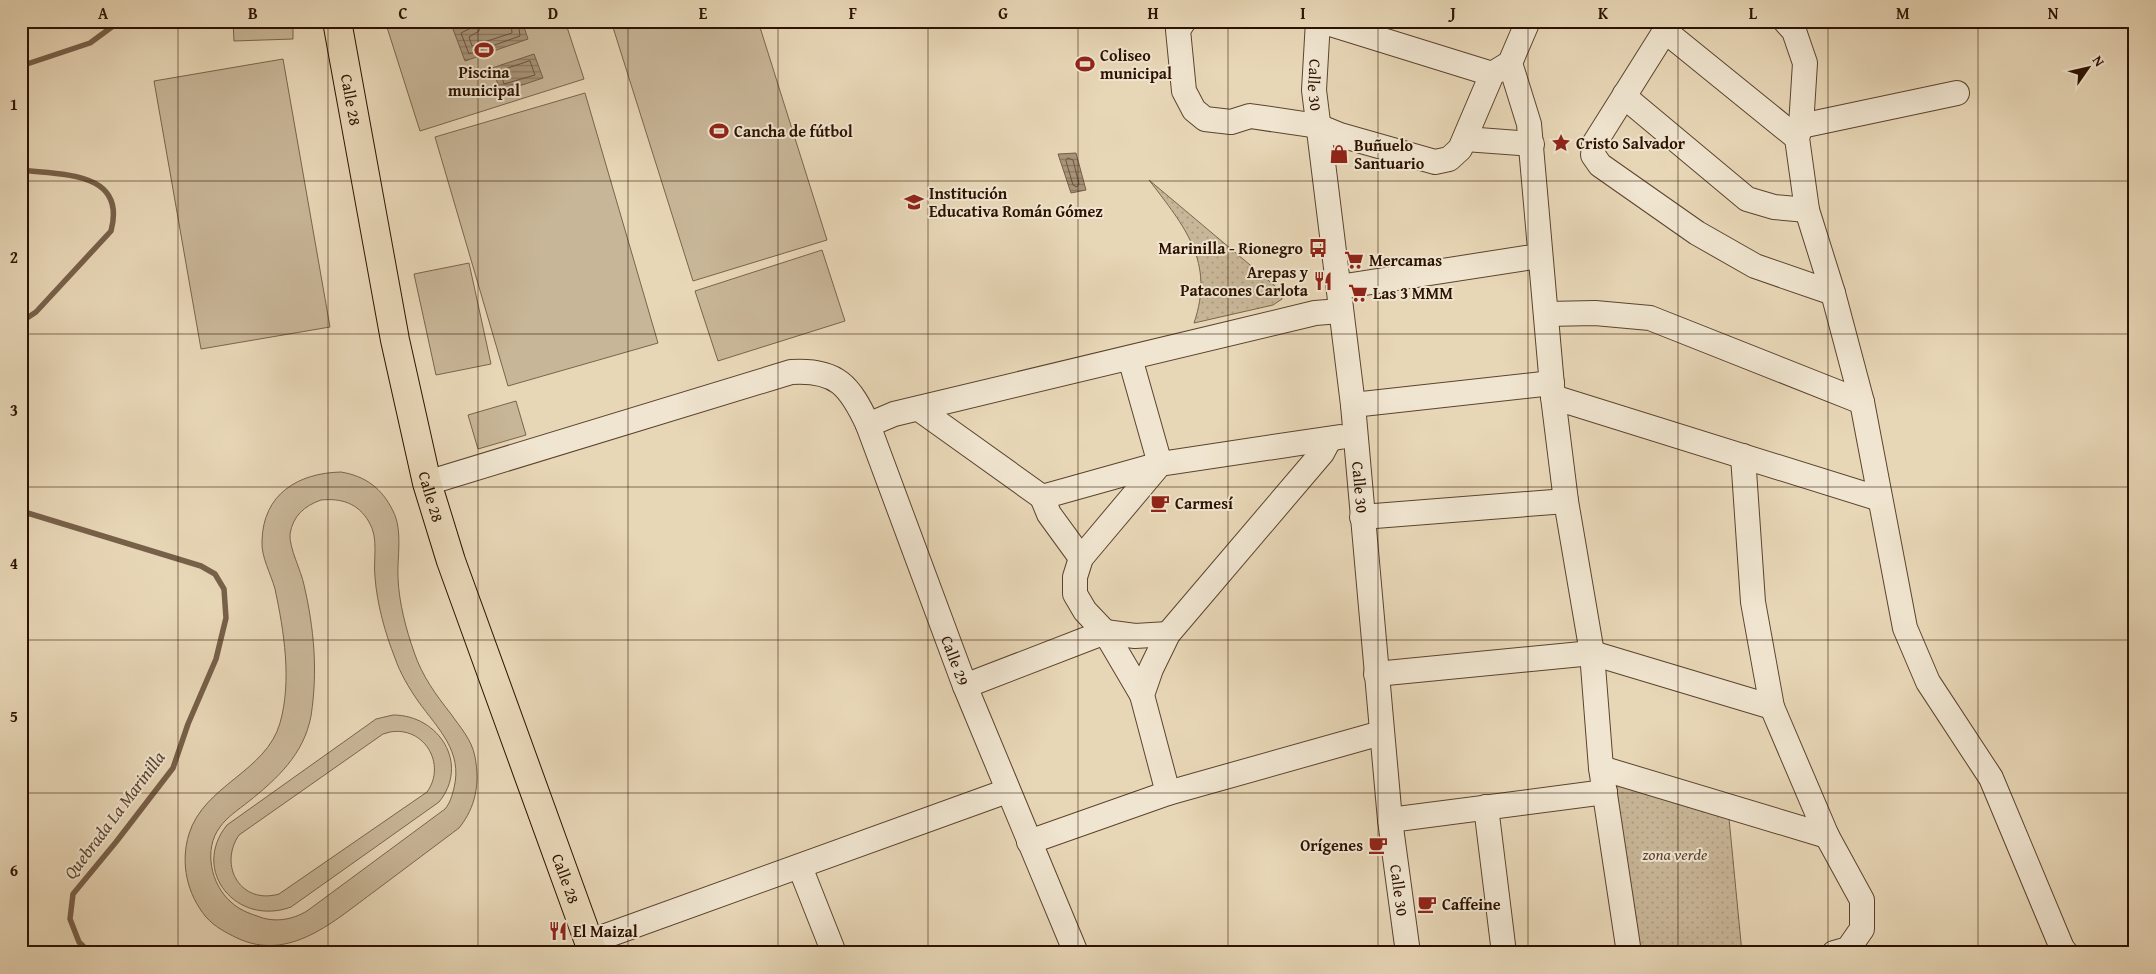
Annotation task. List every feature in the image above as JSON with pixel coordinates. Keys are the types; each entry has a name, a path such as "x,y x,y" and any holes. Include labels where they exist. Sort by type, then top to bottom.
{"main road":[{"name":"Calle 28","path":"337,21 395,340 427,483 451,562 591,947"}],"street":[{"path":"1184,21 1178,30 1184,91 1194,110 1205,119 1231,122 1250,116 1318,126 1340,135 1436,162 1449,159 1460,149 1528,21"},
{"path":"1319,21 1501,69 1526,110 1532,144 1539,256 1566,500 1592,653 1601,768 1629,953"},
{"name":"Calle 30","path":"1319,21 1314,90 1353,405 1381,733 1390,820 1408,953"},
{"path":"1786,21 1794,30 1805,63 1799,132 1807,210 1833,293 1862,402 1905,628 1928,682 1991,778 2062,948 2066,953"},
{"path":"1799,132 1667,26 1594,144 1593,155 1600,165 1697,233 1755,266 1833,293"},
{"path":"1799,132 1957,93"},
{"path":"1625,94 1632,103 1747,199 1774,207 1807,210"},
{"path":"1465,139 1532,144"},
{"path":"1339,287 1539,256"},
{"path":"868,425 894,414 1315,313 1340,311"},
{"path":"1546,314 1595,313 1650,318 1862,402"},
{"path":"1130,358 1160,464"},
{"name":"Calle 29","path":"427,483 791,372 812,371 829,375 850,392 868,425 965,686 1007,791 1076,953"},
{"path":"1353,405 1553,390 1743,456 1880,499"},
{"path":"919,408 1042,497 1049,514 1081,558"},
{"path":"1042,497 1160,464 1329,440 1355,434"},
{"path":"1142,695 1151,669 1168,634 1322,453 1329,440"},
{"path":"1743,456 1753,602 1772,707 1827,836 1862,900 1862,928 1848,949 1834,953"},
{"path":"1160,464 1081,558 1075,577 1075,594 1085,611 1105,632 1142,695 1168,793"},
{"path":"1362,517 1566,500"},
{"path":"965,686 1105,632 1135,636 1168,634"},
{"path":"1376,674 1592,653 1772,707"},
{"path":"1029,842 1168,793 1381,733"},
{"path":"1601,768 1827,836"},
{"path":"591,947 800,867 1007,791"},
{"path":"1390,820 1605,792"},
{"path":"1486,807 1504,953"},
{"path":"800,867 834,953"}],"green space":[{"path":"233,21 293,21 293,39 234,41"},
{"name":"Piscina municipal","path":"385,21 565,21 584,79 420,131"},
{"name":"Cancha de fútbol","path":"611,21 758,21 827,240 693,281"},
{"path":"283,59 330,327 201,349 154,81"},
{"path":"585,93 658,343 508,386 435,137"},
{"path":"1149,180 1281,291 1282,299 1273,305 1194,323 1200,301 1201,282 1193,246 1185,230"},
{"path":"822,250 845,321 718,361 695,291"},
{"path":"469,263 491,364 436,375 414,274"},
{"path":"516,401 526,435 478,449 468,415"},
{"path":"341,472 365,480 384,496 393,511 399,535 398,578 400,597 408,634 417,661 425,677 462,729 471,745 475,757 477,785 473,803 459,828 344,914 311,935 293,942 275,945 257,944 237,938 220,929 209,921 199,908 187,878 185,867 186,845 197,817 221,790 262,754 273,740 280,723 286,690 284,639 275,589 263,553 264,525 276,499 286,489 297,482 325,473","holes":["321,500 342,501 354,506 365,516 372,528 375,542 376,587 388,639 399,669 408,686 447,741 455,763 456,775 452,797 445,809 307,911 295,917 276,920 263,918 240,909 224,895 214,877 211,856 212,846 215,836 226,820 269,784 288,765 296,754 307,730 313,699 314,650 304,585 291,546 290,534 291,528 300,512 309,505"]},
{"path":"393,715 409,717 424,723 445,744 450,758 451,772 448,787 439,802 291,907 271,911 253,909 237,902 225,891 217,876 214,860 217,843 227,825 376,719","holes":["402,732 413,735 429,749 433,759 434,770 433,781 427,792 279,894 266,896 254,894 244,888 232,870 233,847 239,835 383,734"]},
{"name":"zona verde","path":"1604,772 1728,808 1742,953 1633,953"}],"water":[{"path":"476,21 522,21 528,39 465,61 453,29"},
{"path":"534,54 543,78 501,92 492,68"},
{"path":"1076,153 1086,190 1071,193 1058,154"}],"waterway":[{"name":"Quebrada La Marinilla","path":"21,66 90,43 120,21"},
{"name":"Quebrada La Marinilla","path":"21,170 55,173 87,180 100,187 109,197 113,211 111,231 36,312 21,322"},
{"name":"Quebrada La Marinilla","path":"21,511 201,566 215,574 224,589 226,618 216,659 188,724 173,768 73,894 70,919 79,942 90,953"}],"place":[{"name":"Piscina municipal","path":"484,50"},
{"name":"Coliseo municipal","path":"1085,64"},
{"name":"Cancha de fútbol","path":"719,131"},
{"name":"Cristo Salvador","path":"1561,143"},
{"name":"Buñuelo Santuario","path":"1339,154"},
{"name":"Institución Educativa Román Gómez","path":"914,202"},
{"name":"Marinilla - Rionegro","path":"1318,248"},
{"name":"Mercamas","path":"1354,260"},
{"name":"Arepas y Patacones Carlota","path":"1323,281"},
{"name":"Las 3 MMM","path":"1358,293"},
{"name":"Carmesí","path":"1160,503"},
{"name":"Orígenes","path":"1378,845"},
{"name":"Caffeine","path":"1427,904"},
{"name":"El Maizal","path":"558,931"}]}
